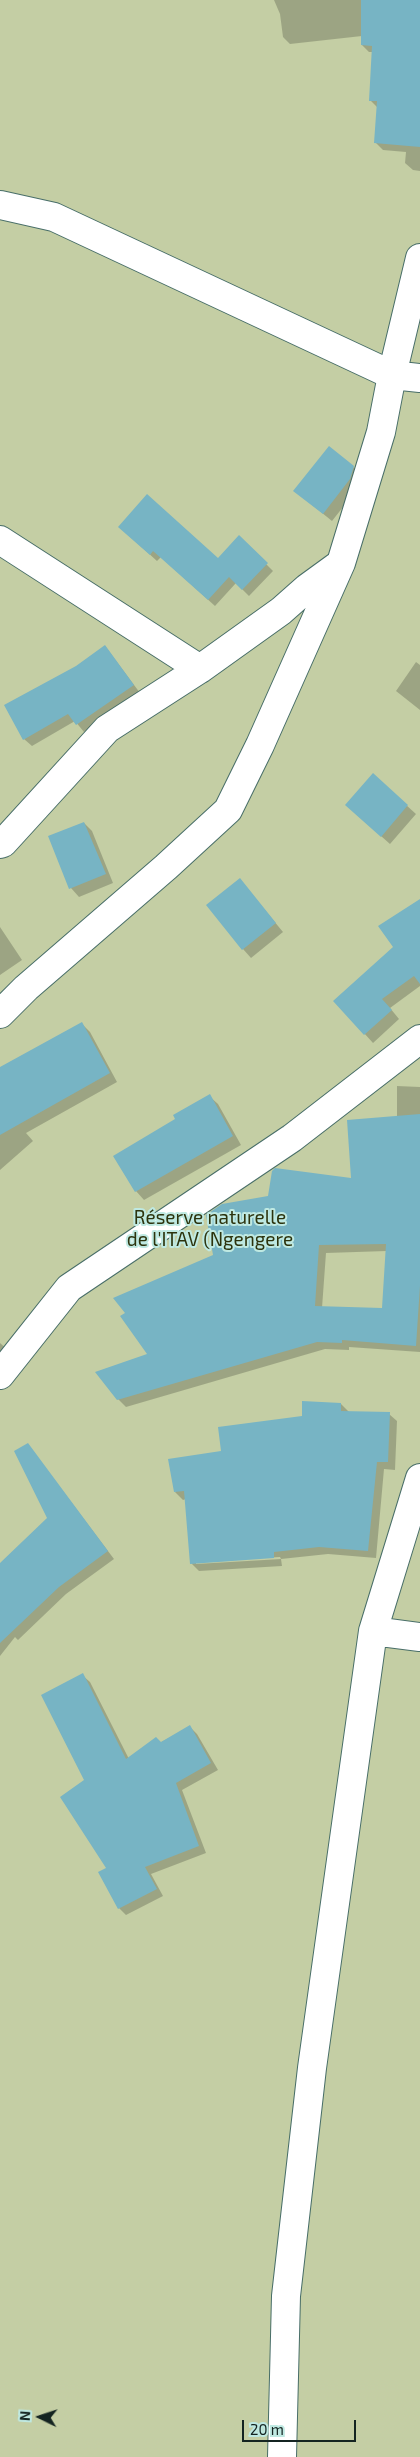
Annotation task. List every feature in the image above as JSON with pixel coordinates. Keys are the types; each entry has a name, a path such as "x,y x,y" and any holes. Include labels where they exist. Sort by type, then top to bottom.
{"street":[{"path":"0,205 54,217 392,375 420,378"},
{"path":"0,1014 26,988 166,867 228,810 260,745 341,563 381,432 392,375 420,258"},
{"path":"0,540 200,669"},
{"path":"0,844 3,843 107,729 200,669 281,611 307,588 341,563"},
{"path":"0,1376 69,1288 292,1138 420,1040"},
{"path":"282,2457 286,2296 314,2058 372,1631 420,1478"},
{"path":"372,1631 420,1637"}],"green space":[{"name":"Réserve naturelle de l'ITAV (Ngengere","path":"0,0 420,0 420,2457 0,2457"}],"building":[{"path":"361,0 420,0 420,147 374,143 377,101 369,101 372,46 361,45"},
{"path":"329,446 354,466 350,479 323,514 293,491"},
{"path":"147,494 218,558 239,535 268,563 242,590 229,577 208,600 153,551 150,555 118,527"},
{"path":"105,645 134,685 76,725 68,714 23,740 4,705 76,666"},
{"path":"373,773 408,805 381,837 345,805"},
{"path":"84,822 106,874 69,889 48,836"},
{"path":"240,878 276,923 242,950 206,905"},
{"path":"420,899 420,984 414,976 382,999 392,1010 364,1035 333,1001 393,947 378,926"},
{"path":"82,1022 110,1073 0,1135 0,1067"},
{"path":"210,1094 233,1136 135,1192 113,1156 175,1119 173,1115"},
{"path":"420,1114 420,1286 416,1346 342,1340 342,1343 317,1342 117,1400 95,1372 147,1354 120,1316 125,1313 113,1298 213,1255 206,1215 222,1204 268,1196 272,1171 275,1168 351,1178 347,1120","holes":["386,1244 382,1308 315,1306 319,1245"]},
{"path":"302,1401 341,1403 341,1411 390,1412 388,1462 377,1462 368,1551 319,1547 274,1552 274,1558 190,1564 184,1491 174,1492 168,1459 221,1451 218,1427 302,1416"},
{"path":"28,1443 108,1551 59,1587 0,1643 0,1563 47,1518 14,1451"},
{"path":"83,1673 126,1759 156,1737 161,1742 190,1725 211,1763 176,1783 199,1846 145,1867 157,1889 118,1909 98,1872 106,1868 60,1797 84,1780 41,1695"}]}
